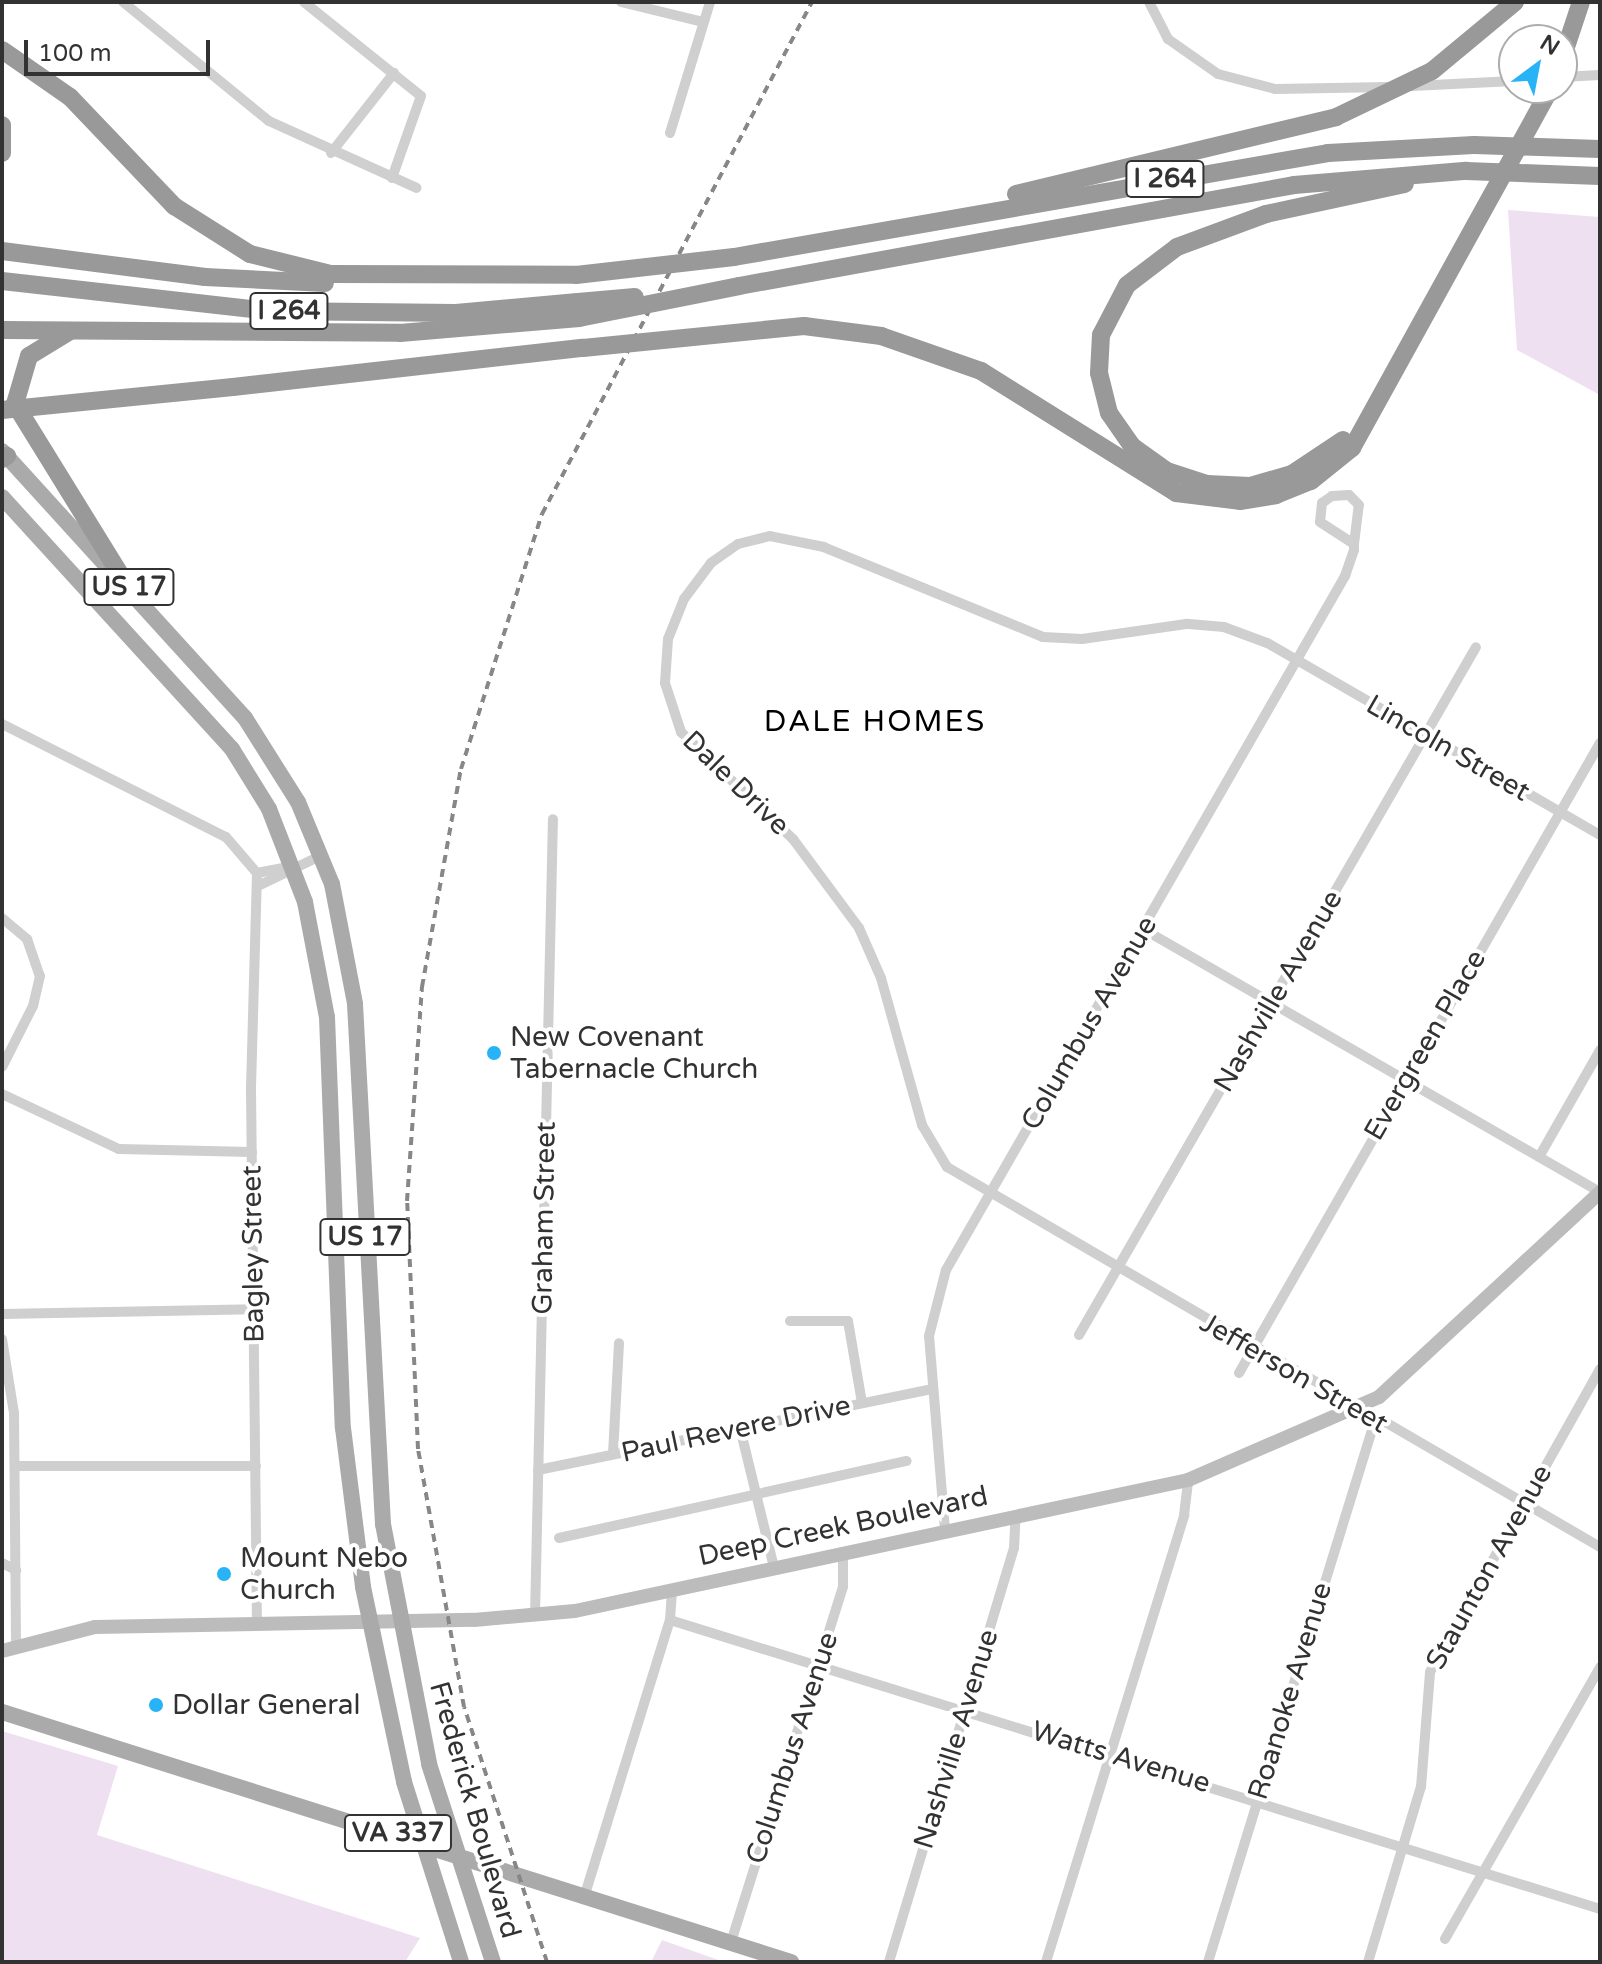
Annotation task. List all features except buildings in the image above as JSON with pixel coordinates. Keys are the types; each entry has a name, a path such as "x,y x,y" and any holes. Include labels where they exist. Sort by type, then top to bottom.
{"highway":[{"path":"734,257 1336,117 1441,66 1515,2"},
{"path":"1562,24 1569,2"},
{"path":"1574,24 1581,2"},
{"path":"2,50 70,97 174,206 250,254 331,274 576,275"},
{"path":"1466,171 1266,214 1177,247 1143,267 1108,315 1099,373 1109,413 1132,446 1167,471 1207,484 1250,486 1292,474 1348,444 1531,104"},
{"path":"2,410 804,326 881,336 981,371 1176,493 1240,501 1276,495 1311,481 1348,444 1542,104"},
{"path":"2,125 2,153"},
{"name":"I 264","path":"2,251 307,283 576,275 734,257 1328,153 1460,145 1600,149"},
{"name":"I 264","path":"2,281 271,311 456,313 578,310 739,286 1254,191 1466,171 1600,176"},
{"path":"2,330 79,327 384,334 578,310"},
{"path":"79,327 29,356 15,404 22,427 127,585"}],"main road":[{"name":"Frederick Boulevard","path":"4,455 127,585 247,720 322,855 355,1004 373,1420 399,1621 455,1851 493,1962"},
{"name":"Frederick Boulevard","path":"2,497 224,738 293,867 316,943 327,1017 343,1428 369,1622 421,1840 461,1962"},
{"name":"VA 337","path":"2,1712 586,1891 791,1962"}],"street":[{"path":"123,2 241,101 331,153 417,188"},
{"path":"304,2 421,96 392,178"},
{"path":"621,2 703,22"},
{"path":"670,133 710,2"},
{"path":"1149,2 1182,52 1252,85 1299,91 1498,82"},
{"path":"331,153 394,73"},
{"path":"1578,76 1600,75"},
{"name":"Columbus Avenue","path":"945,1530 929,1336 937,1291 1345,576 1354,544 1359,505 1344,493 1332,496 1322,503 1320,522 1354,544"},
{"name":"Dale Drive","path":"989,1196 947,1167 929,1142 881,978 836,891 681,732 664,661 684,599 726,550 789,536 1028,634 1082,639 1208,624 1243,632 1297,661"},
{"name":"Nashville Avenue","path":"1079,1335 1476,647"},
{"name":"Lincoln Street","path":"1297,661 1600,835"},
{"path":"2,724 226,837 257,873 293,867"},
{"name":"Evergreen Place","path":"1239,1373 1404,1080 1600,743"},
{"name":"Graham Street","path":"535,1616 553,819"},
{"path":"260,885 322,855"},
{"name":"Bagley Street","path":"257,873 260,885 252,1152 257,1623"},
{"path":"2,918 27,939 40,976 33,1006 2,1067"},
{"path":"1143,929 1600,1192"},
{"path":"1539,1157 1600,1050"},
{"path":"2,1094 119,1149 252,1152"},
{"name":"Deep Creek Boulevard","path":"9,1648 95,1627 535,1616 1188,1480 1357,1409 1425,1360 1600,1192"},
{"name":"Jefferson Street","path":"989,1196 1600,1547"},
{"path":"2,1314 254,1309"},
{"path":"790,1321 848,1321 862,1403"},
{"path":"2,1339 15,1466 16,1570 9,1648"},
{"path":"613,1454 619,1343"},
{"name":"Staunton Avenue","path":"1368,1962 1425,1764 1430,1672 1600,1369"},
{"name":"Paul Revere Drive","path":"538,1470 933,1389"},
{"name":"Roanoke Avenue","path":"1208,1962 1375,1420"},
{"path":"740,1428 774,1567"},
{"path":"559,1538 907,1461"},
{"path":"15,1466 256,1466"},
{"path":"1046,1962 1112,1754 1188,1480"},
{"name":"Nashville Avenue","path":"889,1962 1014,1548 1016,1515"},
{"name":"Columbus Avenue","path":"731,1942 843,1586 843,1552"},
{"path":"2,1563 16,1570"},
{"path":"586,1891 670,1620 672,1589"},
{"name":"Watts Avenue","path":"670,1620 965,1708 1600,1909"},
{"path":"1445,1939 1600,1667"}],"shaded area":[{"path":"1508,210 1600,217 1600,395 1517,350"},
{"path":"2,1731 118,1766 97,1835 420,1938 405,1962 2,1962"},
{"path":"662,1940 724,1962 651,1962"}],"railway":[{"path":"547,1962 464,1707 418,1449 407,1201 422,987 461,769 542,514 812,2"}],"place":[{"name":"New Covenant Tabernacle Church","path":"494,1053"},
{"name":"Mount Nebo Church","path":"224,1574"},
{"name":"Dollar General","path":"156,1705"}],"district":[{"name":"DALE HOMES","path":"875,722"}]}
